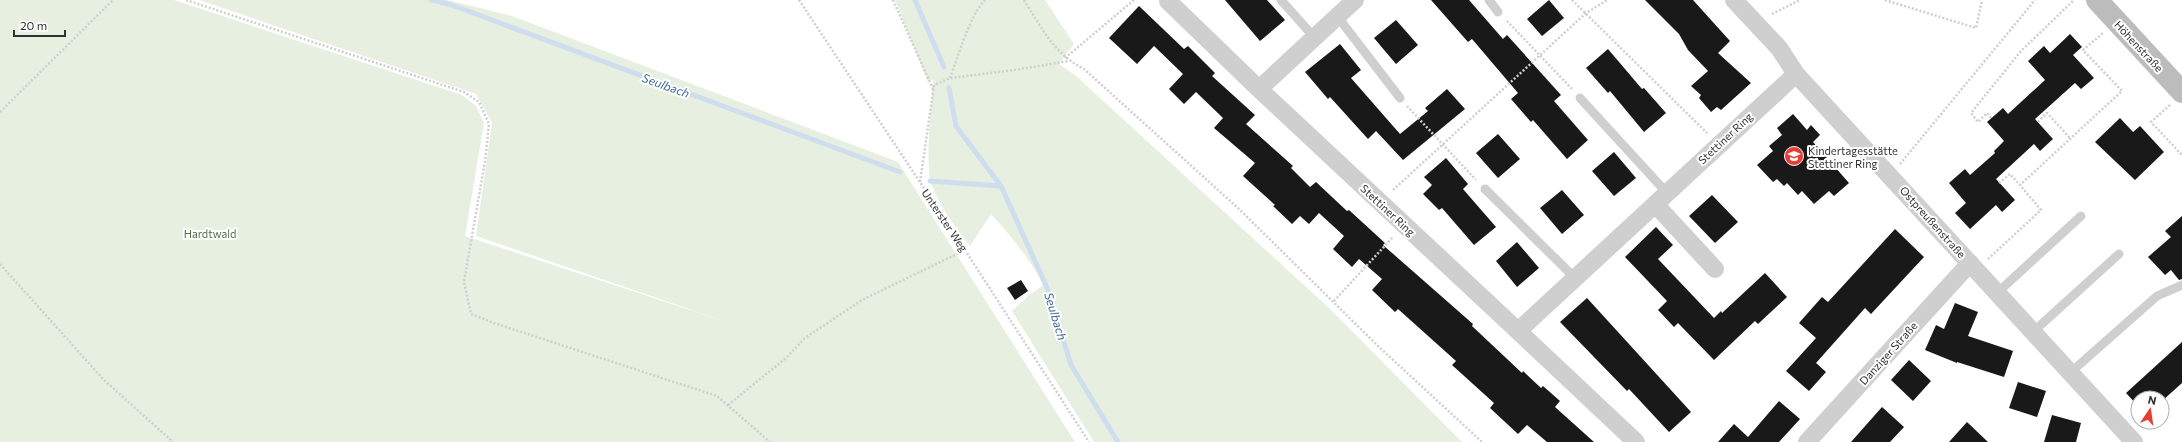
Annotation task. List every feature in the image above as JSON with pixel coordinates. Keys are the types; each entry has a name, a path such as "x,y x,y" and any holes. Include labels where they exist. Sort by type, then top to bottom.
{"street":[{"path":"1259,89 1355,0"},
{"name":"Ostpreußenstraße","path":"1734,0 1779,48 1796,74 1891,175 1973,267 2134,442"},
{"name":"Höhenstraße","path":"2098,0 2116,21 2175,99"},
{"name":"Stettiner Ring","path":"1168,1 1259,89 1636,442"},
{"name":"Stettiner Ring","path":"1518,331 1661,199 1718,144 1796,74"},
{"path":"1661,199 1715,269"},
{"name":"Danziger Straße","path":"1807,442 1973,267"}],"lane":[{"path":"1281,0 1314,37"},
{"path":"1489,0 1498,12"},
{"path":"1337,16 1400,98"},
{"path":"1580,98 1661,199"},
{"path":"1484,189 1575,278"},
{"path":"1997,293 2081,216"},
{"path":"2033,332 2119,254"},
{"path":"2071,372 2157,296 2182,285"}],"path":[{"path":"0,112 113,0"},
{"path":"186,0 464,92 479,102 488,124 485,161 464,282 471,314 494,324 717,396 770,442"},
{"name":"Unterster Weg","path":"799,0 965,250 1089,442"},
{"path":"893,0 934,90"},
{"path":"950,78 964,40 980,5 984,0"},
{"path":"1024,0 1048,38 1065,58 1084,69 1227,198 1334,301 1378,346 1482,442"},
{"path":"1065,58 1134,0"},
{"path":"1572,0 1718,144"},
{"path":"1380,203 1585,14 1607,0"},
{"path":"1755,22 1800,0"},
{"path":"1885,0 1976,28 1982,0"},
{"path":"1891,175 2035,0"},
{"path":"1991,118 1987,113 1978,122 1971,113 2020,51 2074,0"},
{"path":"1498,12 1580,98"},
{"path":"2020,185 2122,91 2083,50 2116,21"},
{"path":"920,182 934,85 950,78 1069,61"},
{"path":"1400,98 1484,189"},
{"path":"2175,99 2151,122 2182,155"},
{"path":"2038,122 2047,113 2070,138"},
{"path":"1973,267 2041,210 2010,174 1999,183"},
{"path":"1334,301 1404,225"},
{"path":"728,405 786,358 805,338 862,300 965,250"},
{"path":"0,264 104,379 173,442"}],"green space":[{"name":"Hardtwald","path":"0,0 174,0 462,95 476,106 484,123 465,236 727,322 476,236 492,123 476,94 199,0 447,0 512,16 898,162 1075,442 0,442"},
{"path":"895,0 1045,0 1074,44 1059,64 1075,75 1328,307 1462,442 1094,442 1012,311 1029,295 1044,285 1026,256 991,214 970,246 949,218 932,186 929,164 929,134 933,79 928,82"}],"building":[{"path":"1225,0 1267,0 1285,20 1260,41"},
{"path":"1431,0 1469,0 1503,39 1507,35 1561,95 1554,101 1588,140 1567,159 1533,120 1531,122 1511,99 1518,93 1472,39 1468,42"},
{"path":"1549,0 1564,18 1542,36 1527,19"},
{"path":"1645,0 1693,0 1730,41 1718,53 1751,83 1721,110 1717,107 1711,112 1699,98 1701,95 1691,86 1708,71 1688,50 1679,34"},
{"path":"1139,6 1184,49 1188,46 1215,73 1212,76 1255,115 1246,124 1293,166 1291,168 1310,187 1316,182 1347,211 1349,210 1385,243 1383,245 1473,324 1472,326 1522,373 1523,371 1541,388 1543,386 1560,401 1555,407 1594,442 1547,442 1527,425 1518,434 1490,408 1494,403 1452,365 1456,361 1398,309 1395,312 1372,290 1382,279 1359,259 1352,267 1333,249 1344,236 1319,213 1309,224 1300,216 1292,224 1273,206 1275,205 1243,176 1255,163 1214,128 1223,118 1196,92 1184,104 1169,89 1183,74 1154,46 1137,64 1109,38"},
{"path":"1396,20 1418,45 1396,64 1374,38"},
{"path":"2070,34 2082,47 2073,55 2094,78 2081,89 2075,83 2035,119 2053,139 2040,151 2034,144 1996,179 2015,200 2002,212 1996,205 1970,229 1955,213 1966,203 1949,183 1965,169 1970,175 1995,153 1994,151 2004,141 1987,122 2003,108 2008,114 2045,80 2028,61 2044,46 2050,53"},
{"path":"1340,44 1361,70 1351,78 1400,134 1428,111 1425,108 1447,89 1465,109 1403,160 1376,131 1368,139 1330,97 1328,99 1305,72"},
{"path":"1608,49 1642,89 1644,88 1666,113 1644,132 1610,91 1608,93 1586,68"},
{"name":"Kindertagesstätte Stettiner Ring","path":"1793,114 1807,130 1811,125 1820,135 1813,142 1849,183 1834,196 1829,191 1814,204 1802,191 1798,195 1787,183 1784,186 1777,179 1773,182 1757,165 1773,151 1769,146 1782,135 1777,128"},
{"path":"2120,118 2133,132 2140,126 2164,152 2135,180 2095,142"},
{"path":"1498,134 1520,159 1498,178 1476,153"},
{"path":"1614,152 1636,178 1614,196 1592,171"},
{"path":"1446,158 1468,184 1463,189 1496,227 1474,245 1442,208 1439,210 1423,194 1432,185 1424,177"},
{"path":"1562,190 1584,215 1562,234 1540,208"},
{"path":"1712,195 1738,222 1715,243 1689,216"},
{"path":"2182,216 2182,279 2179,280 2171,270 2165,275 2148,257 2171,237 2165,231"},
{"path":"1656,227 1673,245 1658,259 1714,318 1721,311 1722,313 1765,273 1787,297 1758,324 1755,321 1714,360 1678,323 1674,327 1658,310 1667,301 1625,257"},
{"path":"1895,229 1924,257 1871,314 1865,308 1816,363 1826,372 1809,391 1786,371 1816,338 1799,323 1822,297 1828,302"},
{"path":"1517,242 1539,268 1517,287 1496,261"},
{"path":"1021,280 1028,291 1015,300 1007,288"},
{"path":"1587,298 1691,412 1669,432 1629,389 1627,391 1560,322"},
{"path":"1955,303 1978,312 1968,336 2013,351 2004,377 1957,363 1925,350 1936,325 1944,329"},
{"path":"2182,342 2182,383 2170,394 2170,390 2130,390 2130,397 2126,393"},
{"path":"1909,360 1931,381 1913,401 1891,380"},
{"path":"2018,382 2046,391 2037,417 2009,408"},
{"path":"1779,401 1800,419 1779,442 1718,442 1734,424 1748,437"},
{"path":"1882,407 1904,427 1890,442 1851,442"},
{"path":"2052,415 2081,423 2076,442 2044,442"},
{"path":"1967,422 1988,442 1949,442"}],"waterway":[{"name":"Seulbach","path":"431,0 449,4 900,172"},
{"name":"Seulbach","path":"915,0 944,67"},
{"name":"Seulbach","path":"949,88 956,126 1001,186 1048,290 1071,365 1118,442"},
{"name":"Seulbach","path":"930,181 1001,186"}],"place":[{"name":"Kindertagesstätte Stettiner Ring","path":"1794,156"}]}
